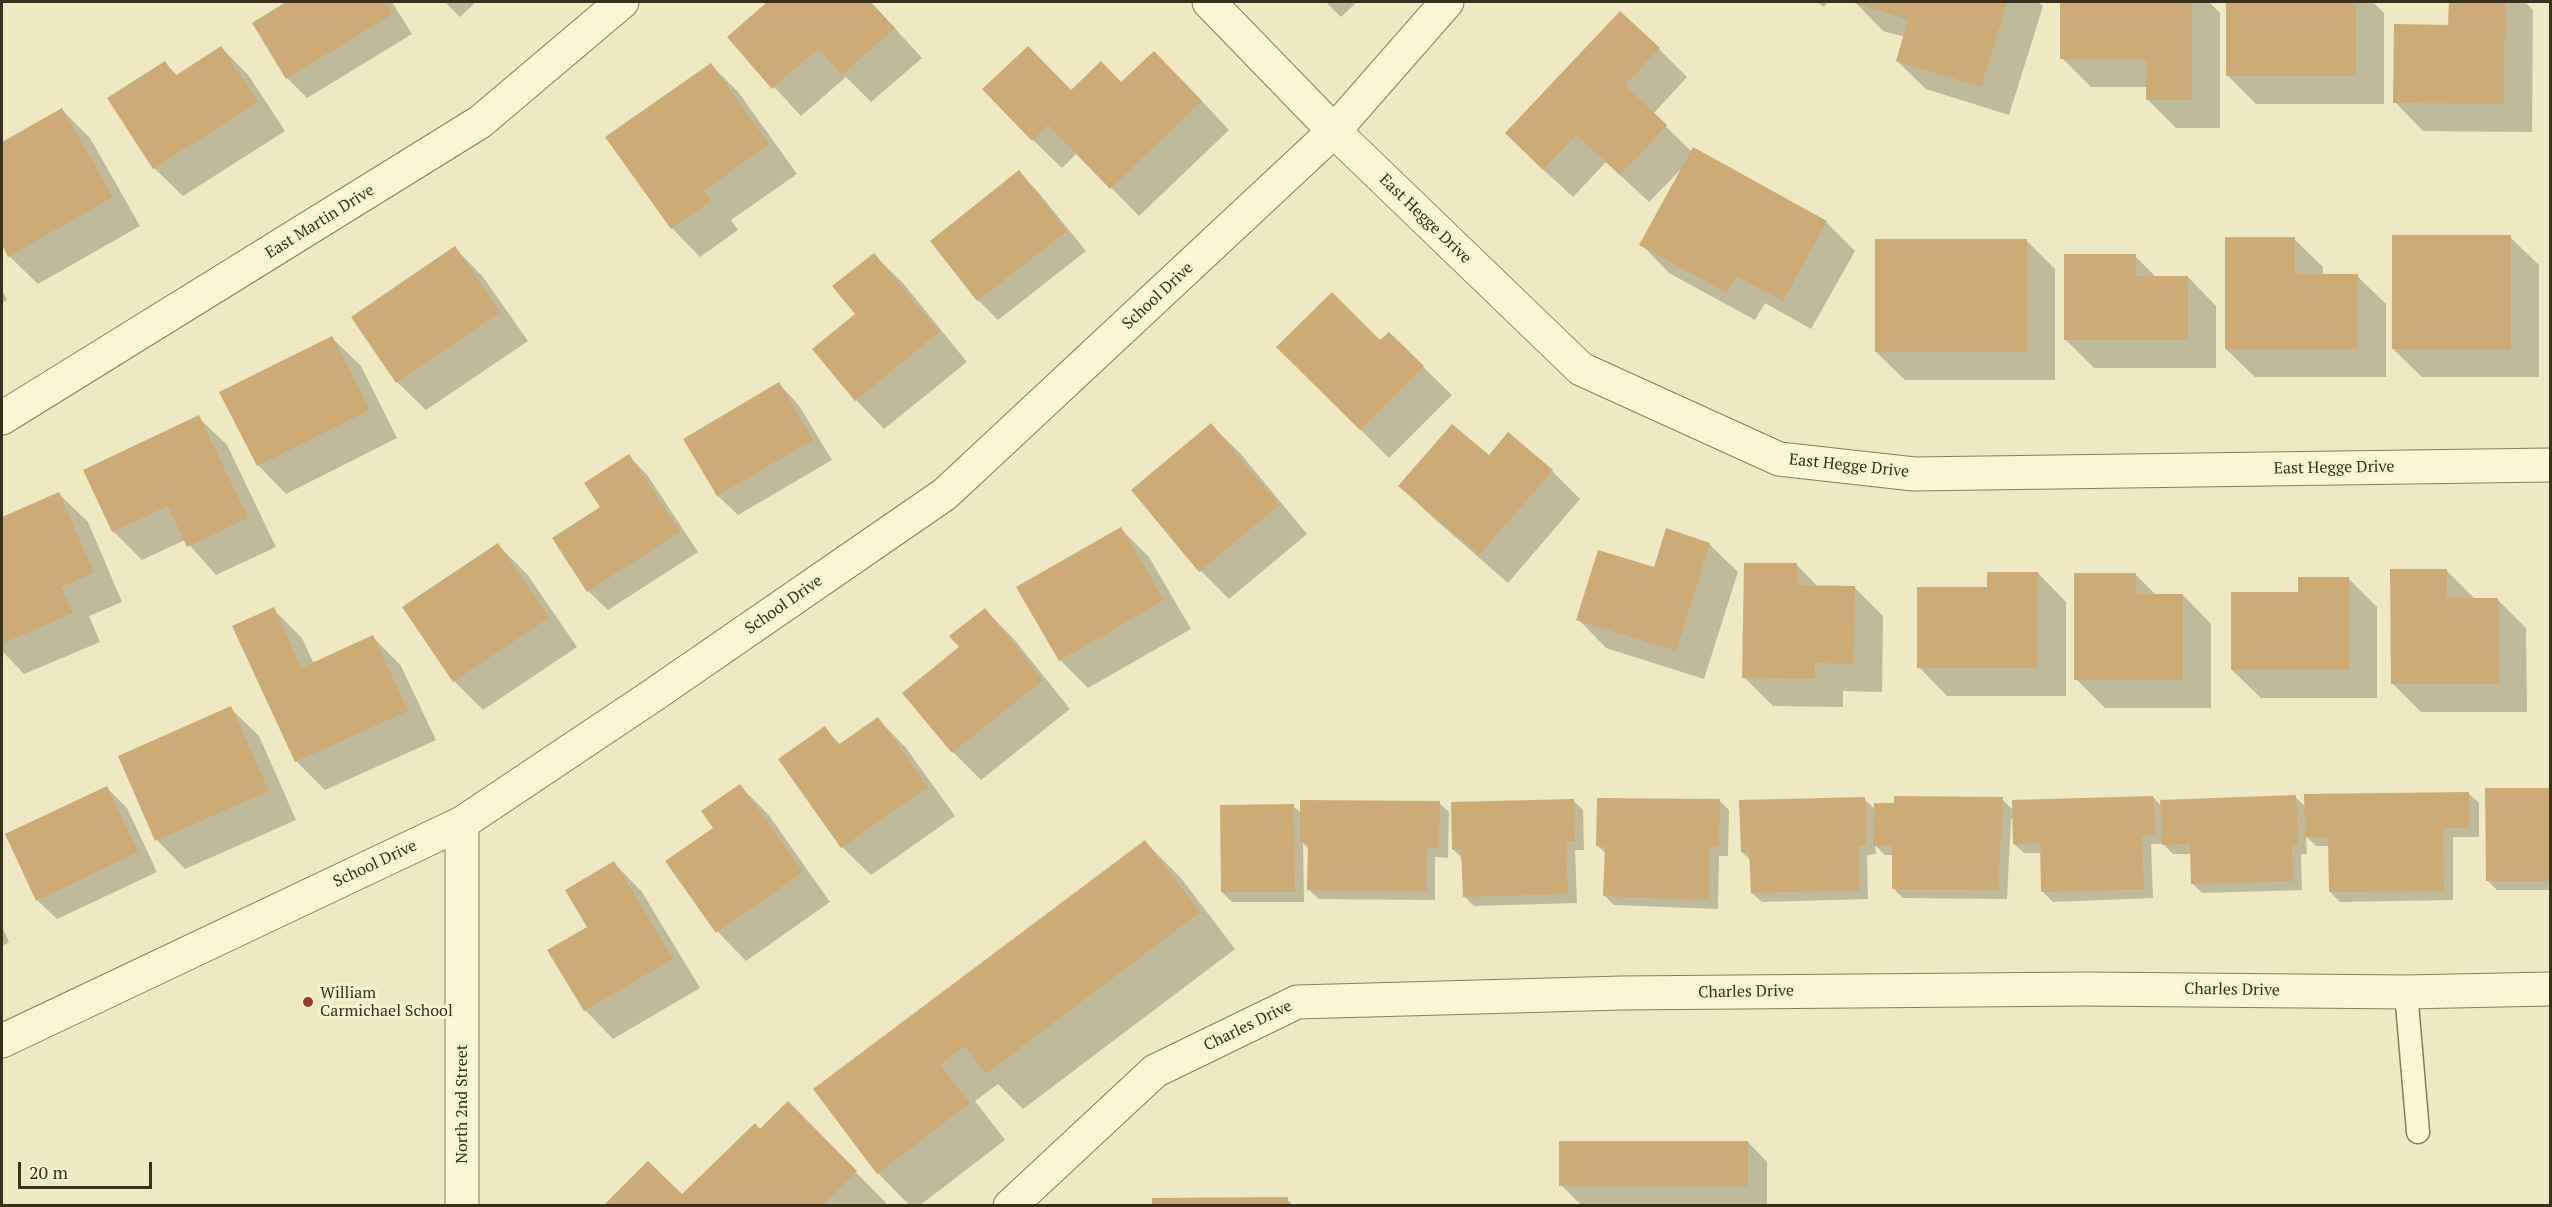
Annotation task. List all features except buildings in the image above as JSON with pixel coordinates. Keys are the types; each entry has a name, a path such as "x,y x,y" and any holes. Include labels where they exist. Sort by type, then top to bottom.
{"street":[{"name":"East Martin Drive","path":"2,418 480,122 622,2"},
{"name":"East Hegge Drive","path":"1209,2 1334,131 1581,369 1779,459 1914,474 2550,465"},
{"name":"School Drive","path":"2,1041 462,823 652,696 945,494 1334,131 1447,2"},
{"name":"North 2nd Street","path":"462,823 462,1206"},
{"name":"Charles Drive","path":"1010,1206 1155,1071 1297,1002 1622,993 1991,990 2406,992 2550,989"}],"lane":[{"path":"2406,992 2418,1132"}],"place":[{"name":"William Carmichael School","path":"308,1002"}]}
